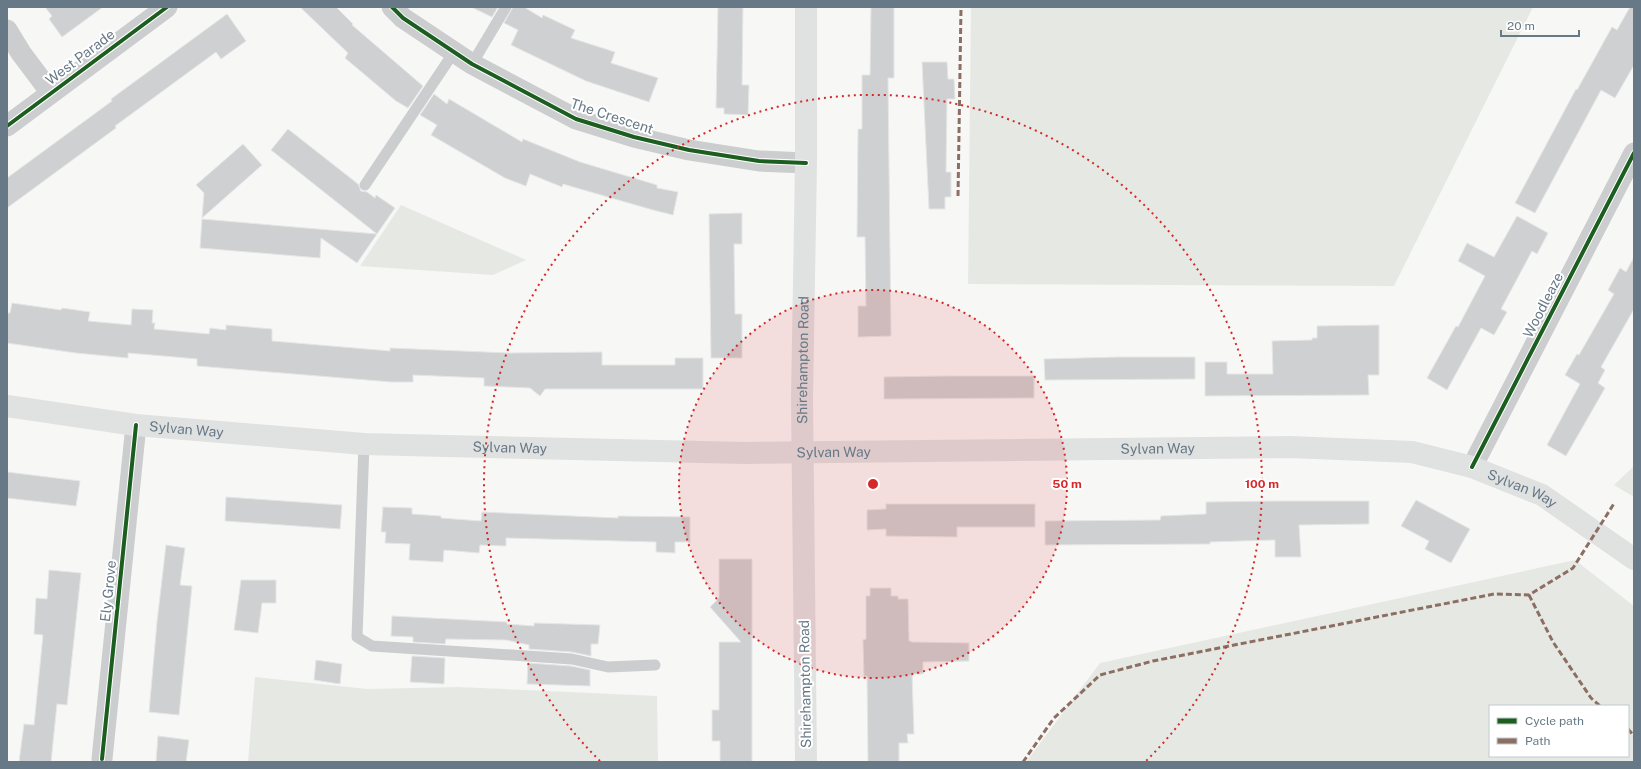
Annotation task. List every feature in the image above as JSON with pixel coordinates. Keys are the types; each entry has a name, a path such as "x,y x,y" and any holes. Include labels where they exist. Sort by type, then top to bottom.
{"main road":[{"name":"Shirehampton Road","path":"806,7 806,162 802,452 806,762"},
{"name":"Sylvan Way","path":"7,406 136,425 364,444 745,453 1290,447 1412,452 1472,467 1542,495 1634,559"}],"street":[{"name":"West Parade","path":"7,126 167,7"},
{"name":"The Crescent","path":"392,7 403,18 472,64 576,119 634,137 689,150 759,161 806,162"},
{"path":"7,30 21,53 51,93"},
{"name":"Woodleaze","path":"1472,467 1634,153"},
{"name":"Ely Grove","path":"102,759 136,425"}],"lane":[{"path":"472,64 506,7"},
{"path":"365,185 454,52"},
{"path":"364,444 357,637 372,646 572,659 608,667 655,665"}],"shaded area":[{"path":"971,7 1533,7 1394,286 968,284"},
{"path":"401,205 526,260 493,275 360,266"},
{"path":"1634,466 1634,497 1614,485"},
{"path":"1575,560 1634,606 1634,762 1026,762 1100,663"},
{"path":"255,677 367,689 458,687 657,696 658,762 248,762"}],"building":[{"path":"45,7 103,7 62,37 49,19 52,16"},
{"path":"300,7 336,7 353,24 352,25 423,86 408,108 396,101 345,58 348,53"},
{"path":"471,7 498,7 492,17"},
{"path":"513,7 524,7 542,18 543,15 575,30 571,38 615,52 611,63 658,78 649,102 586,81 511,45 518,30 504,23"},
{"path":"718,7 743,7 742,85 749,85 748,115 724,114 724,108 716,108"},
{"path":"871,7 894,7 894,78 888,78 891,336 858,337 858,306 866,306 865,237 857,237 858,129 862,129 862,75 870,75"},
{"path":"1630,7 1634,7 1634,65 1615,98 1601,90 1535,213 1515,203 1576,89 1577,90 1612,27 1617,30"},
{"path":"227,14 246,41 221,59 216,52 7,208 7,178"},
{"path":"922,62 947,62 948,79 954,79 955,99 947,99 946,172 951,172 951,197 945,197 945,209 929,209"},
{"path":"434,94 447,104 449,99 522,142 523,139 580,162 657,185 657,188 678,192 673,215 563,184 562,187 530,174 526,186 505,178 431,135 437,125 420,115"},
{"path":"288,129 358,184 361,191 367,192 375,198 376,195 395,208 377,234 271,150"},
{"path":"243,144 262,165 202,218 204,193 196,185"},
{"path":"742,213 742,244 734,244 735,314 742,314 742,358 711,358 709,214"},
{"path":"1517,216 1548,233 1537,254 1532,251 1501,309 1507,312 1494,335 1481,328 1447,390 1427,378 1456,326 1458,327 1485,276 1458,261 1467,243 1494,257"},
{"path":"202,219 377,234 357,263 321,238 320,258 200,248"},
{"path":"1634,257 1634,309 1601,367 1605,370 1598,383 1605,388 1566,456 1547,445 1580,384 1565,375 1577,354 1579,355 1614,294 1608,290 1620,268 1626,272"},
{"path":"12,303 61,310 62,308 90,312 88,321 131,325 132,309 153,310 152,323 155,323 154,329 209,334 210,328 226,330 226,325 272,329 272,341 390,351 390,348 510,353 602,352 602,365 675,365 675,358 703,358 703,389 545,389 540,396 530,388 484,386 484,378 413,375 413,382 391,382 197,366 197,359 128,353 128,358 76,353 7,343 7,313 10,313"},
{"path":"1379,325 1379,375 1368,375 1369,395 1205,396 1205,362 1227,362 1227,374 1273,374 1272,341 1312,340 1312,338 1317,338 1317,326"},
{"path":"1195,357 1195,379 1045,380 1044,359"},
{"path":"1034,376 1034,398 884,399 884,377"},
{"path":"7,472 80,481 76,506 7,498"},
{"path":"226,497 342,505 340,529 225,521"},
{"path":"1416,500 1470,529 1451,563 1425,549 1429,541 1401,526"},
{"path":"1369,501 1369,524 1299,525 1301,557 1275,557 1275,540 1210,542 1210,544 1045,545 1045,521 1160,520 1161,516 1206,514 1206,502"},
{"path":"886,504 1035,504 1035,527 957,527 957,537 886,536 886,529 867,530 867,510 886,509"},
{"path":"383,507 412,508 412,514 481,521 482,512 618,518 618,516 690,517 690,542 675,542 675,553 656,552 656,542 506,538 506,546 480,545 479,553 444,550 443,562 409,560 410,544 385,543 386,532 381,532"},
{"path":"166,545 185,548 180,585 192,586 179,715 149,712"},
{"path":"719,559 752,559 752,762 720,762 720,741 712,741 712,710 719,710 719,642 741,642 710,607 719,598"},
{"path":"49,570 81,573 67,705 57,704 51,762 19,762 24,724 34,725 43,635 34,634 36,598 47,599"},
{"path":"241,580 276,580 276,603 262,603 258,633 234,630"},
{"path":"870,588 891,588 891,596 898,596 898,599 908,599 909,641 969,643 969,661 923,662 923,674 912,674 914,734 907,734 908,743 899,743 899,762 868,762 867,676 864,676 863,640 866,639 866,596 870,596"},
{"path":"392,616 507,622 507,624 534,626 534,623 600,625 598,644 591,644 591,656 572,652 529,649 529,645 506,640 446,639 445,644 413,642 413,637 391,636"},
{"path":"412,656 445,658 444,684 410,682"},
{"path":"316,660 342,664 340,684 314,680"},
{"path":"528,663 571,666 590,670 590,686 527,684"},
{"path":"158,736 189,740 186,762 156,762"}],"marked path":[{"path":"958,196 961,7"},
{"path":"1023,762 1054,718 1100,675 1153,661 1494,594 1529,595 1573,568 1615,502"},
{"path":"1529,595 1553,642 1591,698 1599,705"},
{"path":"1629,730 1634,736"}],"cycle path":[{"path":"7,126 167,7"},
{"path":"392,7 403,18 472,64 576,119 634,137 689,150 759,161 806,163"},
{"path":"1472,467 1634,153"},
{"path":"102,759 136,425"}]}
